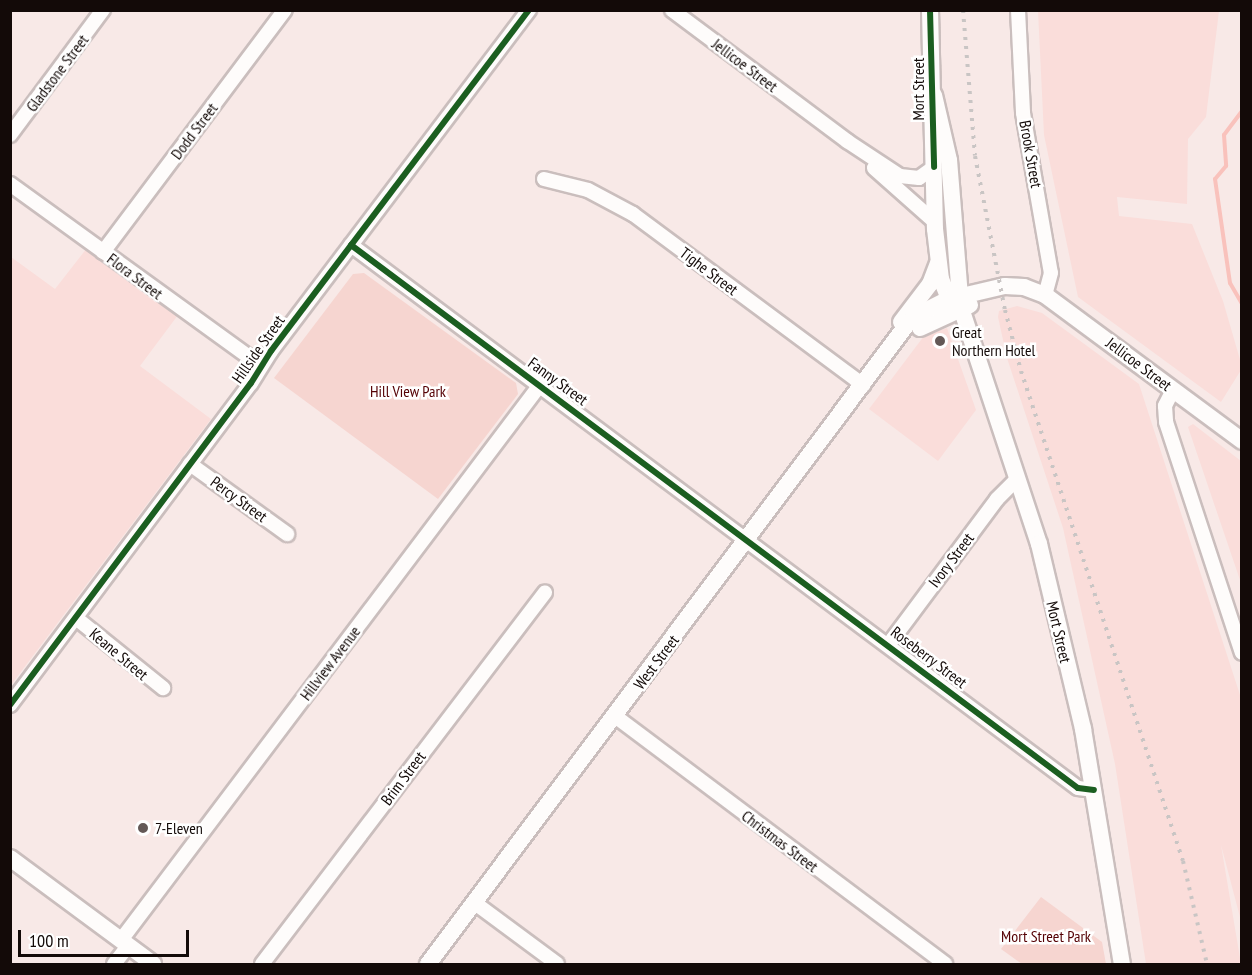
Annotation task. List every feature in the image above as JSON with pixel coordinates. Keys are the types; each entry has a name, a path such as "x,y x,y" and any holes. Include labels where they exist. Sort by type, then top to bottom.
{"main road":[{"name":"Mort Street","path":"930,10 934,95 935,222 939,263 957,301 1039,544 1094,790 1122,964"},
{"name":"Mort Street","path":"934,95 949,160 957,301"},
{"path":"893,343 902,321 930,284 939,263"},
{"path":"957,301 1040,294"},
{"name":"Jellicoe Street","path":"1040,294 1242,441"},
{"name":"West Street","path":"428,964 749,539 883,360 908,323 957,301"},
{"name":"West Street","path":"883,360 924,325 957,301"},
{"path":"10,858 153,964"}],"street":[{"name":"Gladstone Street","path":"10,135 103,10"},
{"name":"Dodd Street","path":"103,252 285,10"},
{"name":"Hillside Street","path":"10,705 351,245 529,10"},
{"name":"Brook Street","path":"1018,10 1023,113 1051,273 1040,294"},
{"name":"Jellicoe Street","path":"680,13 847,141 900,176 920,178 934,167"},
{"name":"Jellicoe Street","path":"847,141 935,222"},
{"name":"Tighe Street","path":"544,179 588,190 633,214 863,385"},
{"name":"Flora Street","path":"10,184 261,366"},
{"name":"Fanny Street","path":"351,245 749,539"},
{"name":"Hillview Avenue","path":"114,964 125,943 540,385"},
{"path":"1173,390 1166,400 1166,422 1242,653"},
{"name":"Percy Street","path":"190,464 287,534"},
{"name":"Ivory Street","path":"889,644 997,499 1016,480"},
{"name":"Roseberry Street","path":"749,539 1078,788 1094,790"},
{"name":"Brim Street","path":"262,964 545,592"},
{"name":"Keane Street","path":"76,618 164,688"},
{"name":"Christmas Street","path":"615,716 945,964"},
{"path":"475,903 557,964"}],"shaded area":[{"path":"1038,11 1219,11 1206,117 1188,139 1187,204 1117,197 1119,216 1192,224 1223,301 1241,363 1241,370 1221,402 1078,297 1044,135"},
{"path":"87,248 178,315 140,366 211,419 11,685 11,257 55,289"},
{"path":"1017,306 1042,313 1139,384 1241,698 1241,921 1221,845 1241,964 1146,964 1115,764 1063,528 1007,358 998,317 999,311"},
{"path":"947,328 976,410 938,461 869,409 924,336"},
{"path":"1193,424 1241,461 1241,583 1188,427"}],"green space":[{"name":"Hill View Park","path":"364,273 516,383 518,394 438,499 274,378 353,274"},
{"name":"Mort Street Park","path":"1041,897 1102,942 1106,964 1022,964 1001,949"}],"waterway":[{"path":"1242,111 1224,135 1226,166 1215,179 1230,283 1242,304"}],"railway":[{"path":"963,10 975,156 1005,310 1021,371 1183,861 1207,964"}],"cycle path":[{"path":"10,705 251,383 271,351 529,10"},
{"path":"930,10 934,167"},
{"path":"351,245 1078,788 1094,790"}],"place":[{"name":"Great Northern Hotel","path":"940,341"},
{"name":"7-Eleven","path":"143,828"}]}
